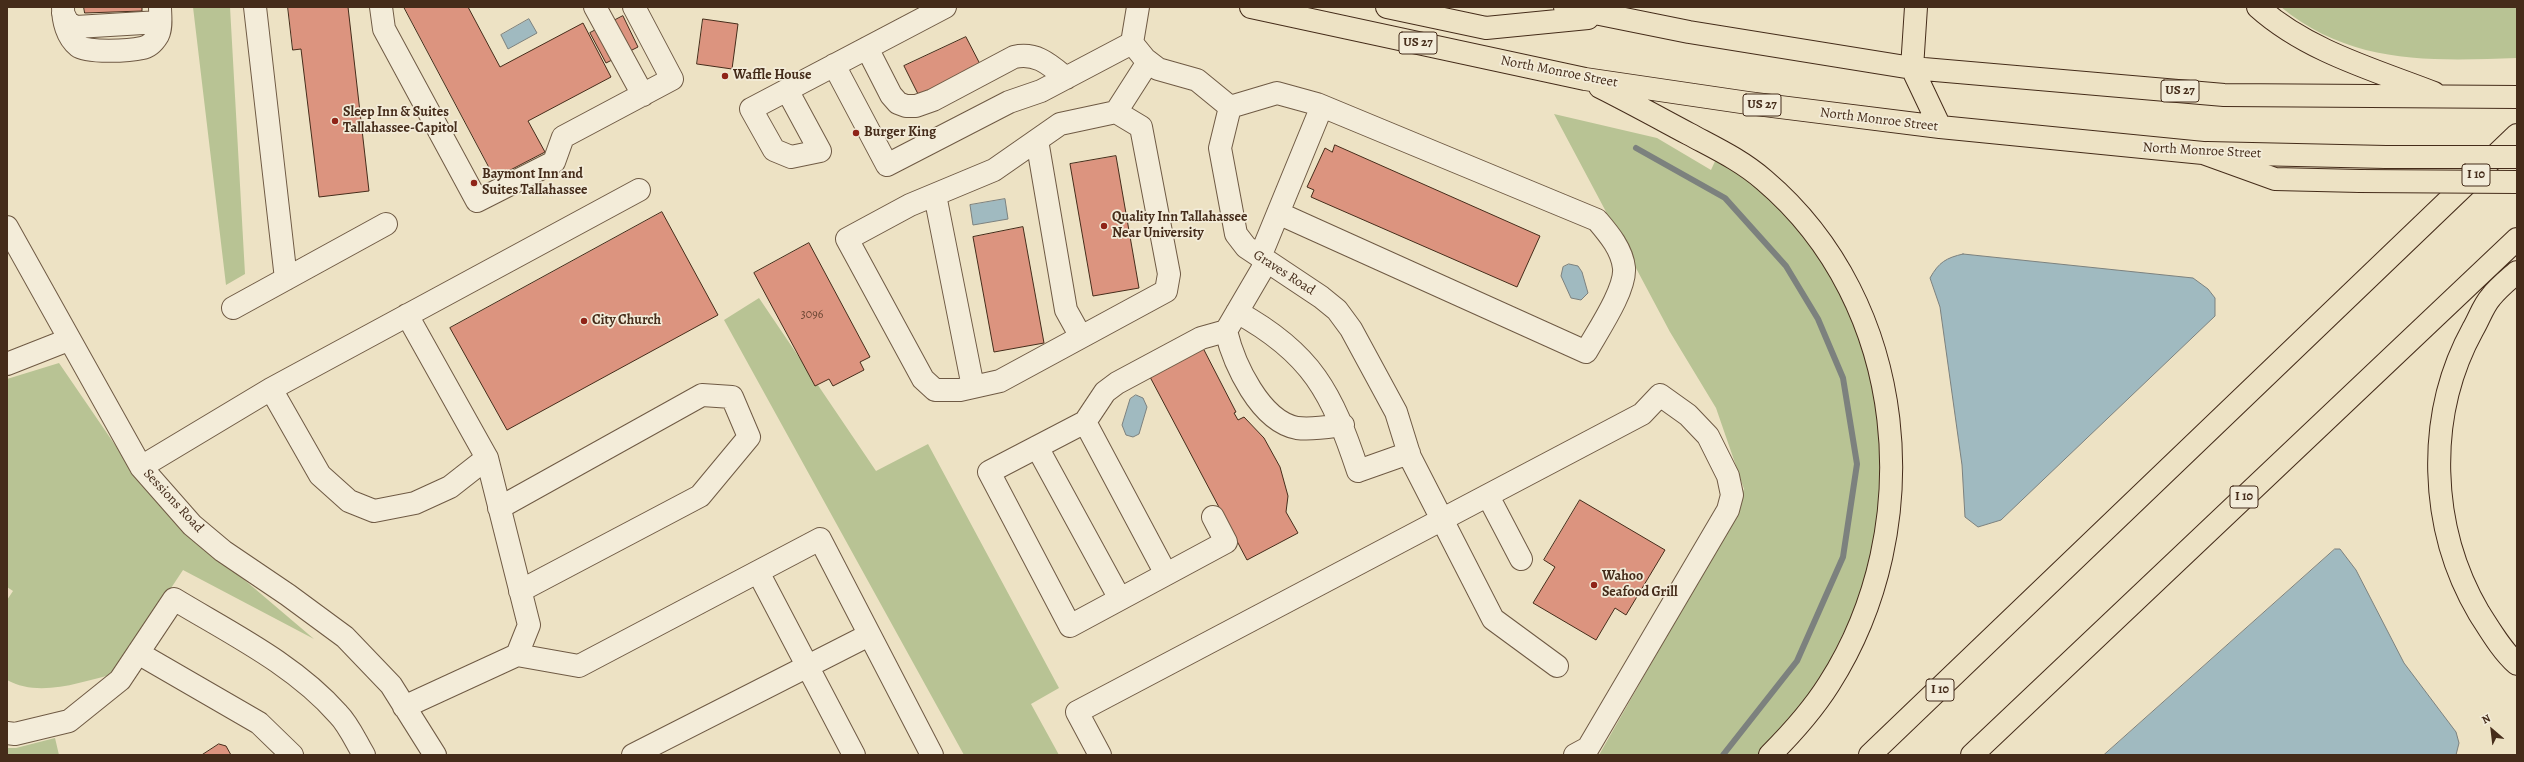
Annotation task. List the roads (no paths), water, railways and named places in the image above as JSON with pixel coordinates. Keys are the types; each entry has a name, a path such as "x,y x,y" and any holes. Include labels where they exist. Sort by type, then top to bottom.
{"main road":[{"name":"North Monroe Street","path":"1250,7 1585,79 1748,103 1940,127 2203,153 2386,157 2517,157"},
{"path":"1388,7 1486,28 1608,16"},
{"name":"US 27","path":"1565,7 1689,32 1912,68 2224,95 2449,98 2517,97"},
{"path":"1916,7 1912,68 1940,127"},
{"path":"2258,7 2272,19 2332,53 2449,98"},
{"path":"1585,79 1738,160 1764,180 1799,214 1832,257 1854,296 1876,353 1883,380 1892,441 1884,537 1875,582 1853,637 1830,683 1801,724 1770,755"},
{"name":"I 10","path":"1870,755 2517,135"},
{"path":"2203,153 2275,179 2517,182"},
{"name":"I 10","path":"1972,755 2517,239"},
{"path":"2517,272 2490,298 2463,348 2443,406 2439,459 2442,501 2450,548 2465,589 2488,627 2517,664"}],"street":[{"path":"254,7 286,279"},
{"path":"381,7 384,29 477,201 554,162 563,137 672,79 634,7"},
{"path":"595,7 642,94"},
{"path":"787,90 945,7"},
{"path":"1138,7 1132,43 1148,62 1158,69 1197,80 1230,107 1277,93 1322,106 1597,220 1609,234 1620,253 1624,268 1622,284 1586,352 1278,214"},
{"path":"63,10 68,23 76,27 160,15"},
{"path":"834,66 887,165 1009,102 1066,78 1132,43"},
{"path":"867,48 891,95 898,103 906,106 924,104 1014,57 1025,54 1036,56 1048,63 1066,78"},
{"path":"1116,112 1148,62"},
{"path":"1213,517 1226,542 1070,626 989,472 1085,422 1105,392 1116,383 1200,338 1226,331 1264,259 1278,214 1322,106"},
{"name":"Graves Road","path":"1230,107 1220,148 1236,234 1246,247 1338,310 1351,329 1396,412 1409,453 1441,520 1493,619 1557,666"},
{"path":"1116,112 1141,127 1169,274 1166,291 1000,381 960,390 935,390 923,379 847,239 935,195 994,170 1060,124 1116,112"},
{"path":"1037,140 1066,310 1081,337"},
{"path":"141,467 271,389 639,190"},
{"path":"935,195 973,387"},
{"path":"233,308 386,224"},
{"name":"Sessions Road","path":"7,227 68,340 141,467 192,525 223,551 288,595 345,637 391,685 435,755"},
{"path":"1237,312 1267,328 1297,354 1316,374 1343,425 1358,471 1409,453"},
{"path":"407,315 487,458 529,625 517,655"},
{"path":"1226,331 1235,359 1260,403 1275,419 1296,428 1312,429 1343,425"},
{"path":"7,364 68,340"},
{"path":"271,389 320,475 348,501 374,510 415,503 450,487 487,458"},
{"path":"500,508 702,395 732,397 749,437 700,496 520,591"},
{"path":"1100,755 1077,712 1642,414 1660,395 1688,415 1708,436 1728,476 1732,494 1728,510 1588,748 1575,755"},
{"path":"1085,422 1166,574"},
{"path":"1037,447 1120,599"},
{"path":"1488,496 1521,559"},
{"path":"404,706 517,655 578,666 820,539 932,755"},
{"path":"758,572 854,755"},
{"path":"7,733 15,734 69,721 120,680 174,599 260,651 315,690 340,715 364,755"},
{"path":"633,755 869,635"},
{"path":"138,653 259,723 292,755"}],"water":[{"path":"529,19 537,33 508,49 501,35"},
{"path":"1005,199 1008,219 973,225 970,205"},
{"path":"1963,254 2193,278 2208,289 2215,298 2215,316 2001,520 1978,527 1965,517 1962,465 1940,307 1930,278 1940,264 1947,259"},
{"path":"1569,264 1578,266 1582,272 1588,293 1581,300 1571,298 1561,276 1563,267"},
{"path":"1136,395 1143,398 1147,407 1139,434 1133,437 1126,435 1122,425 1130,399"},
{"path":"2335,549 2340,549 2356,570 2404,663 2456,732 2459,743 2456,755 2104,755"}],"waterway":[{"path":"1636,148 1725,198 1786,266 1818,319 1843,378 1857,464 1843,557 1797,661 1723,755"}],"place":[{"name":"Waffle House","path":"725,76"},
{"name":"Sleep Inn & Suites Tallahassee-Capitol","path":"335,121"},
{"name":"Burger King","path":"856,133"},
{"name":"Baymont Inn and Suites Tallahassee","path":"474,183"},
{"name":"Quality Inn Tallahassee Near University","path":"1104,226"},
{"name":"City Church","path":"584,321"},
{"name":"Wahoo Seafood Grill","path":"1594,585"}]}
